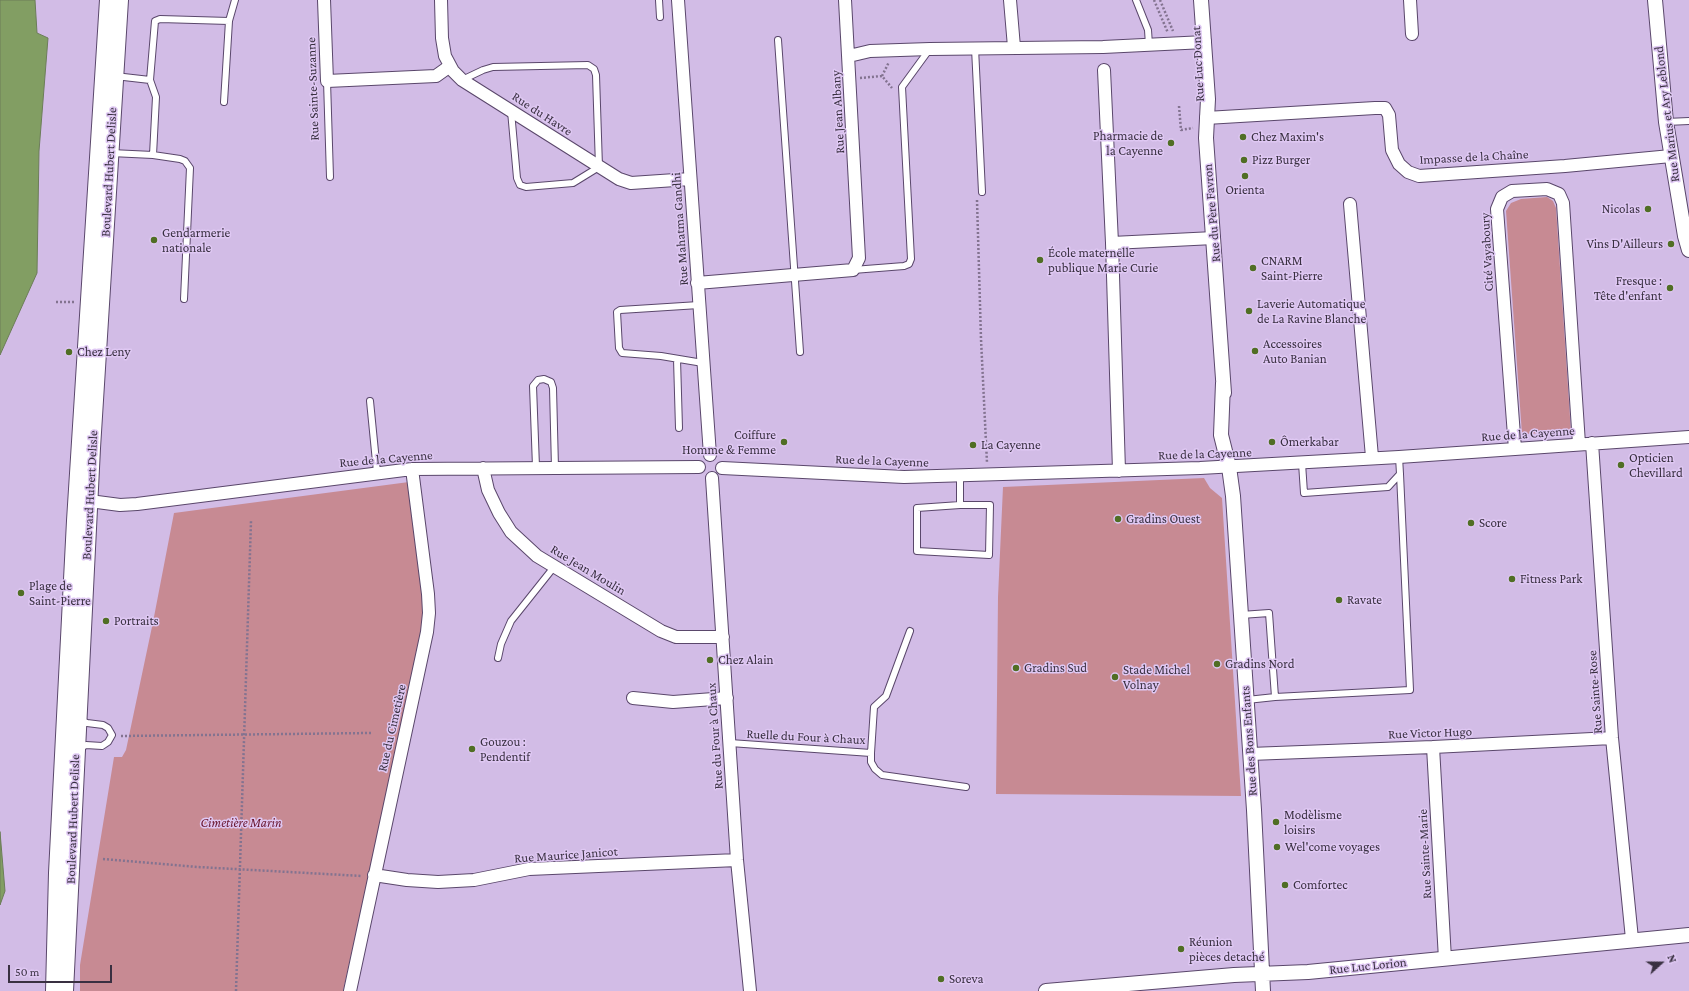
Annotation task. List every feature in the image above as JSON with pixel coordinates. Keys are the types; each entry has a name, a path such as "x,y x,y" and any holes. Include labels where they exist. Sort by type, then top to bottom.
{"main road":[{"path":"102,196 109,75 108,0"},
{"name":"Boulevard Hubert Delisle","path":"65,991 78,719 84,500 92,448 102,196 111,153 109,75 120,0"},
{"path":"54,991 57,873 84,500"}],"street":[{"name":"Rue Sainte-Suzanne","path":"324,0 327,81"},
{"name":"Rue du Havre","path":"440,0 442,38 445,56 450,66 462,80 619,179 631,183 690,179"},
{"name":"Rue Mahatma Gandhi","path":"678,0 710,455"},
{"path":"845,0 849,56"},
{"path":"1010,0 1014,47"},
{"name":"Rue Luc Donat","path":"1198,0 1195,21 1200,42"},
{"name":"Rue Luc Donat","path":"1201,0 1198,100 1202,125"},
{"path":"1410,0 1412,34"},
{"name":"Rue Marius et Ary Leblond","path":"1655,0 1666,122 1685,236 1689,250"},
{"name":"Rue Jean Albany","path":"853,270 859,258 849,56 870,51 1014,47 1104,47 1149,45 1175,39 1200,42"},
{"path":"327,81 436,76 450,66"},
{"path":"1104,70 1112,243 1119,471"},
{"name":"Impasse de la Chaîne","path":"1202,125 1385,108 1389,115 1392,150 1399,164 1408,172 1419,176 1565,166 1671,156"},
{"name":"Rue du Père Favron","path":"1202,125 1214,238 1223,383 1228,428 1229,467"},
{"name":"Cité Vayaboury","path":"1515,448 1497,209 1502,197 1512,191 1547,189 1559,194 1563,203 1579,444"},
{"path":"1350,204 1372,457"},
{"path":"1112,243 1214,238"},
{"path":"697,283 853,270"},
{"name":"Rue de la Cayenne","path":"722,468 904,477 1119,471 1302,463 1372,457 1399,457 1689,437"},
{"name":"Rue Sainte-Rose","path":"1592,443 1612,738 1632,939"},
{"path":"710,455 718,459 722,468 719,474 712,478 707,478 702,475 698,467 702,459 710,455"},
{"name":"Rue de la Cayenne","path":"84,500 120,504 137,504 377,472 412,469 698,467"},
{"name":"Rue des Bons Enfants","path":"1229,467 1232,490 1247,700 1263,991"},
{"name":"Rue Jean Moulin","path":"483,468 488,490 498,513 511,532 537,556 661,631 676,637 723,637"},
{"name":"Rue du Cimetière","path":"350,991 427,632 429,613 428,594 412,469"},
{"name":"Rue du Four à Chaux","path":"712,478 737,860 750,991"},
{"path":"633,698 673,702 726,698"},
{"name":"Rue Victor Hugo","path":"1250,754 1612,738"},
{"name":"Rue Sainte-Marie","path":"1434,747 1445,959"},
{"name":"Rue Maurice Janicot","path":"374,876 438,882 474,880 528,869 737,860"},
{"name":"Rue Luc Lorion","path":"1046,991 1262,973 1308,972 1632,939 1689,935"}],"lane":[{"path":"224,102 229,21 235,0"},
{"path":"659,0 660,17"},
{"path":"1136,0 1148,30 1149,45"},
{"path":"153,155 156,97 150,80 155,21 160,19 229,21"},
{"path":"778,40 800,352"},
{"path":"975,48 982,192"},
{"path":"853,270 904,266 909,264 911,259 902,87 930,49"},
{"path":"462,80 493,67 588,65 594,69 596,75 599,167 573,183 526,187 520,185 517,178 512,111"},
{"path":"109,75 150,80"},
{"name":"Rue Sainte-Suzanne","path":"327,81 330,177"},
{"path":"1666,122 1689,121"},
{"path":"111,153 153,155 180,159 185,161 190,168 184,299"},
{"path":"699,306 623,309 617,312 620,352 661,356 703,363"},
{"path":"677,359 679,428"},
{"path":"536,467 533,386 538,380 544,379 550,382 553,388 555,468"},
{"path":"370,401 377,472"},
{"path":"1247,700 1275,697 1410,690 1399,457"},
{"path":"1302,463 1304,493 1388,487 1400,474"},
{"path":"960,476 960,505"},
{"path":"960,505 990,505 989,555 917,551 917,508 960,505"},
{"path":"498,658 501,644 511,621 554,567"},
{"path":"1241,615 1269,614 1275,697"},
{"name":"Ruelle du Four à Chaux","path":"730,743 871,753 874,707 886,696 910,631"},
{"path":"76,750 86,745 102,746 108,742 112,735 108,728 102,725 87,723 78,719"},
{"path":"871,753 871,762 882,776 966,787"}],"path":[{"path":"1154,0 1169,36 1175,39"},
{"path":"1160,0 1175,39"},
{"path":"858,78 882,76 894,90"},
{"path":"1179,106 1181,130 1202,125"},
{"path":"982,192 977,194 987,475"},
{"path":"56,302 80,302"},
{"path":"236,991 251,521"},
{"path":"129,737 371,733"},
{"path":"103,859 198,867 374,876"}],"green space":[{"path":"1547,197 1553,201 1556,208 1571,432 1522,434 1506,211 1511,203 1521,199"},
{"name":"Stade Michel Volnay","path":"1204,478 1210,488 1222,498 1241,796 996,794 998,597 1003,487"},
{"name":"Cimetière Marin","path":"409,482 425,603 422,633 343,991 80,991 80,965 114,757 122,757 126,750 174,513"}],"shaded area":[{"path":"0,0 35,0 37,33 48,38 39,151 37,273 0,355"},
{"path":"0,832 5,891 0,905"}],"place":[{"name":"Chez Maxim's","path":"1243,137"},
{"name":"Pharmacie de la Cayenne","path":"1171,143"},
{"name":"Pizz Burger","path":"1244,160"},
{"name":"Orienta","path":"1245,176"},
{"name":"Nicolas","path":"1648,209"},
{"name":"Gendarmerie nationale","path":"154,240"},
{"name":"Vins D'Ailleurs","path":"1671,244"},
{"name":"École maternelle publique Marie Curie","path":"1040,260"},
{"name":"CNARM Saint-Pierre","path":"1253,268"},
{"name":"Fresque : Tête d'enfant","path":"1670,288"},
{"name":"Laverie Automatique de La Ravine Blanche","path":"1249,311"},
{"name":"Accessoires Auto Banian","path":"1255,351"},
{"name":"Chez Leny","path":"69,352"},
{"name":"Coiffure Homme & Femme","path":"784,442"},
{"name":"Ômerkabar","path":"1272,442"},
{"name":"La Cayenne","path":"973,445"},
{"name":"Opticien Chevillard","path":"1621,465"},
{"name":"Gradins Ouest","path":"1118,519"},
{"name":"Score","path":"1471,523"},
{"name":"Fitness Park","path":"1512,579"},
{"name":"Plage de Saint-Pierre","path":"21,593"},
{"name":"Ravate","path":"1339,600"},
{"name":"Portraits","path":"106,621"},
{"name":"Chez Alain","path":"710,660"},
{"name":"Gradins Nord","path":"1217,664"},
{"name":"Gradins Sud","path":"1016,668"},
{"name":"Stade Michel Volnay","path":"1115,677"},
{"name":"Gouzou : Pendentif","path":"472,749"},
{"name":"Modèlisme loisirs","path":"1276,822"},
{"name":"Wel'come voyages","path":"1277,847"},
{"name":"Comfortec","path":"1285,885"},
{"name":"Réunion pièces detaché","path":"1181,949"},
{"name":"Soreva","path":"941,979"}]}
